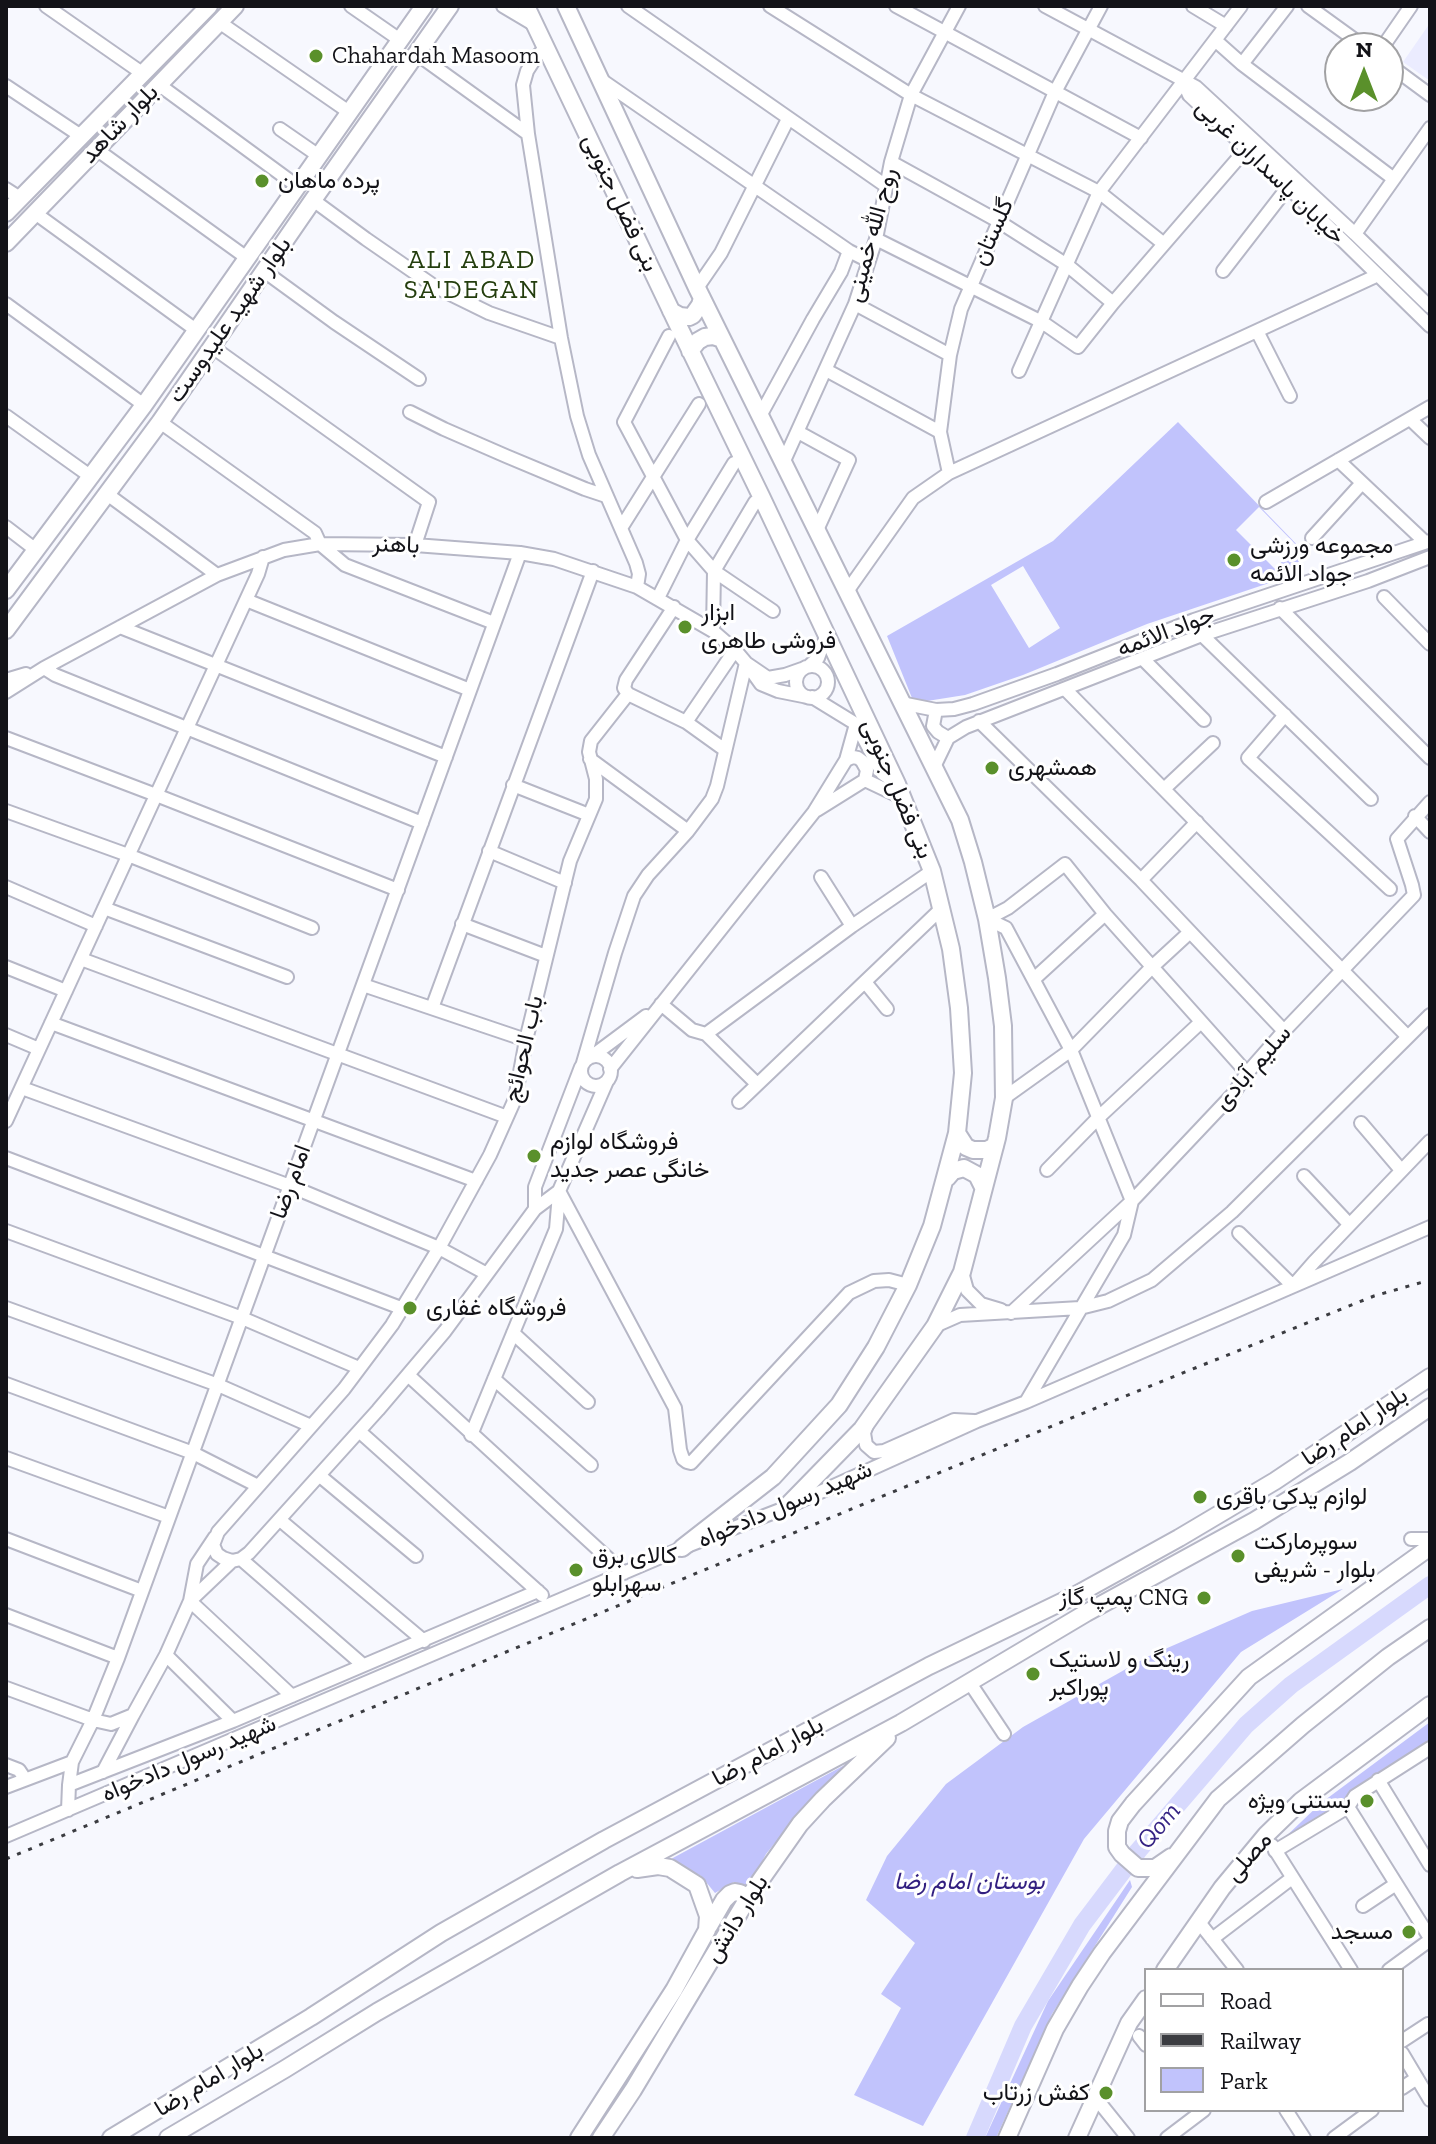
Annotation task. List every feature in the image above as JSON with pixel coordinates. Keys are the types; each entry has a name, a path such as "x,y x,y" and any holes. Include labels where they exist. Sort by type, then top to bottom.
{"main road":[{"name":"بلوار شاهد","path":"6,243 235,6"},
{"name":"بلوار شهید علیدوست","path":"6,590 144,405 424,6"},
{"name":"بلوار شهید علیدوست","path":"6,630 160,422 450,6"},
{"name":"بنی فضل جنوبی","path":"526,6 900,791 932,871 955,978 963,1073 957,1133 932,1226 908,1285 876,1347 839,1405 773,1477 682,1548"},
{"name":"بنی فضل جنوبی","path":"566,6 722,339 960,820 987,919 1003,1026 1004,1098 995,1146 962,1272 935,1326 871,1417 785,1508"},
{"name":"بلوار شاهد","path":"6,213 13,194 81,136 204,7"},
{"path":"671,311 689,317 697,312 700,293"},
{"path":"213,306 230,319"},
{"path":"690,351 705,337 722,339"},
{"path":"957,1133 966,1147 973,1150 987,1150 995,1146"},
{"path":"947,1178 953,1171 964,1168 977,1175 983,1187"},
{"name":"بلوار امام رضا","path":"111,2138 334,2003 441,1933 604,1840 929,1666 1076,1595 1179,1538 1275,1481 1430,1377"},
{"name":"بلوار امام رضا","path":"168,2138 377,2012 620,1873 901,1723 1086,1613 1254,1521 1350,1462 1430,1407"},
{"path":"1128,1920 1140,1875 1138,1868 1117,1847 1117,1831 1126,1813 1249,1677 1430,1547"},
{"path":"1007,2138 1059,2021 1102,1953 1218,1799 1303,1725 1388,1657 1430,1628"},
{"name":"مصلی","path":"1166,1968 1222,1888 1266,1835 1301,1801 1430,1705"},
{"name":"بلوار دانش","path":"601,2138 748,1898 800,1824 901,1723"},
{"path":"1138,1868 1155,1868 1182,1849"},
{"name":"بلوار دانش","path":"579,2138 674,1990 707,1930 708,1916 697,1885 684,1875 658,1866 620,1873"},
{"path":"707,1930 730,1894 740,1893 748,1898"},
{"path":"1077,2138 1129,2023 1144,2002"},
{"path":"334,2003 328,2012 329,2020 337,2026 377,2012"},
{"path":"268,2044 296,2035 310,2038 314,2046 309,2055"}],"street":[{"path":"46,6 142,73"},
{"path":"351,6 400,40"},
{"path":"503,6 536,26"},
{"path":"628,6 886,186"},
{"path":"770,6 911,95 1099,192 1164,244"},
{"path":"896,6 1141,138"},
{"name":"روح الله خمینی","path":"783,463 855,304 876,239 891,162 911,95 959,6"},
{"path":"1045,6 1183,81"},
{"name":"گلستان","path":"949,473 940,432 950,355 961,309 1055,92 1101,6"},
{"path":"1193,6 1226,26"},
{"path":"1019,371 1099,192 1241,6"},
{"path":"1242,64 1287,6"},
{"path":"1308,6 1344,32"},
{"path":"1393,32 1411,6"},
{"path":"219,22 349,112"},
{"path":"1215,40 1394,179"},
{"path":"547,47 527,71 523,85 561,338 577,416 589,455 636,563 639,574 637,587"},
{"path":"417,54 528,134"},
{"path":"1404,76 1430,95"},
{"path":"600,79 849,251 869,261"},
{"name":"خیابان پاسداران غربی","path":"1183,81 1189,95 1430,326"},
{"name":"خیابان پاسداران غربی","path":"1183,81 1196,87 1430,307"},
{"path":"158,84 297,186"},
{"path":"6,86 81,136"},
{"path":"700,293 788,119"},
{"path":"1355,234 1430,128"},
{"path":"280,129 319,156"},
{"path":"876,239 1042,322 1078,347 1247,148"},
{"path":"96,149 247,258"},
{"path":"891,162 998,221 1067,265 1113,303"},
{"path":"1223,271 1288,187"},
{"path":"313,200 434,286 489,313 561,338"},
{"path":"35,213 196,330"},
{"path":"760,416 841,272 849,251"},
{"path":"264,271 419,379"},
{"path":"848,590 913,498 949,473 1378,275"},
{"path":"6,304 144,405"},
{"path":"855,304 950,355"},
{"path":"1257,331 1290,396"},
{"path":"669,336 624,422 687,540 714,571 773,611"},
{"path":"211,346 429,502 415,545"},
{"path":"826,370 940,432"},
{"path":"621,528 699,404"},
{"path":"1266,502 1430,407"},
{"path":"410,412 506,456 606,496"},
{"path":"6,416 90,476"},
{"path":"1410,419 1430,438"},
{"path":"160,422 315,533 320,544 345,565 494,623"},
{"path":"798,432 849,460 817,530"},
{"path":"1338,460 1428,542"},
{"path":"658,598 687,540 734,463"},
{"path":"1312,538 1362,483"},
{"path":"107,494 217,575"},
{"path":"713,631 714,571 755,502"},
{"path":"6,527 36,550"},
{"name":"جواد الائمه","path":"901,703 936,710 973,704 1194,620 1428,542"},
{"name":"باهنر","path":"6,692 44,668 217,575 263,557 297,546 320,544 415,545 520,553 554,559 637,587 713,631 735,650 761,684 778,691 810,697 856,724"},
{"name":"امام رضا","path":"68,1810 72,1762 118,1658 520,553"},
{"path":"6,1119 258,574 263,557"},
{"name":"جواد الائمه","path":"948,738 979,721 1202,635 1368,581 1430,557"},
{"path":"432,1008 593,571"},
{"path":"1384,597 1430,644"},
{"path":"246,600 470,690"},
{"path":"674,607 626,680 624,688 628,694 686,722 725,750"},
{"path":"1280,608 1430,758"},
{"path":"120,627 446,757"},
{"path":"806,667 815,666 824,672 827,683 822,693 810,697 798,690 796,679 806,667 821,651 827,634"},
{"path":"1202,635 1371,799"},
{"path":"686,722 735,650"},
{"path":"1143,659 1204,720"},
{"path":"746,663 712,799 634,896 585,1062 582,1076 587,1083 595,1086 608,1075 814,812 846,760 856,724"},
{"name":"باهنر","path":"746,663 768,678 806,667"},
{"path":"44,668 422,823"},
{"name":"باهنر","path":"6,680 44,668"},
{"path":"1065,689 1408,1037"},
{"path":"628,694 591,741 590,759 688,831"},
{"path":"934,767 948,738 933,726 936,710"},
{"path":"1285,715 1248,758 1390,889"},
{"path":"979,721 1141,880 1284,1031"},
{"path":"856,724 882,773 900,791"},
{"path":"6,738 398,890"},
{"path":"1164,789 1213,743"},
{"path":"814,812 865,780 867,770 862,761 853,757 846,760"},
{"name":"باب الحوائج","path":"103,1772 166,1655 190,1601 197,1564 218,1532 344,1389 392,1325 439,1248 507,1117 515,1099 526,1040 570,861 596,799 596,779 590,759"},
{"path":"865,780 900,791"},
{"path":"513,785 589,815"},
{"name":"سلیم آبادی","path":"1011,1313 1132,1201 1234,1093 1247,1073 1284,1031 1414,895 1397,839 1430,802"},
{"path":"6,811 128,855 312,928"},
{"path":"1415,816 1430,832"},
{"path":"1141,880 1197,822"},
{"path":"489,851 565,883"},
{"path":"987,919 1008,908 1065,864 1105,914 1247,1073"},
{"path":"706,1034 932,871"},
{"path":"821,877 852,926"},
{"path":"6,887 96,926"},
{"path":"104,908 287,977"},
{"path":"739,1102 942,908"},
{"path":"1034,979 1105,914"},
{"path":"987,919 1006,928 1071,1050 1132,1201 1124,1235 1026,1402"},
{"path":"462,924 546,956"},
{"path":"1004,1098 1071,1050 1190,932"},
{"path":"81,959 507,1117"},
{"path":"6,967 66,991"},
{"path":"865,982 887,1009"},
{"path":"363,985 526,1040"},
{"path":"661,1004 692,1030 706,1034 757,1084"},
{"path":"535,1209 535,1187 585,1062 661,1004"},
{"path":"935,1326 960,1315 1080,1308 1108,1301 1152,1280 1232,1212 1430,1015"},
{"path":"1047,1170 1201,1022"},
{"path":"51,1023 476,1181"},
{"path":"6,1035 39,1049"},
{"path":"471,1435 556,1229 559,1191 608,1075 609,1064 601,1057 585,1062"},
{"path":"22,1088 290,1186 439,1248 487,1274"},
{"path":"1361,1123 1401,1170"},
{"path":"1239,1233 1293,1286 1430,1141"},
{"path":"6,1158 401,1308"},
{"path":"1304,1176 1349,1224"},
{"path":"292,1696 190,1601 280,1520 320,1476 445,1331 535,1209 559,1191"},
{"path":"559,1191 675,1408 680,1450 683,1459 691,1463 849,1293 874,1281 889,1280 908,1285"},
{"name":"شهید رسول دادخواه","path":"6,1836 682,1548 785,1508 977,1421 1430,1227"},
{"path":"6,1231 242,1318 359,1368"},
{"path":"962,1272 967,1290 981,1304 1011,1313"},
{"path":"6,1308 218,1385 311,1426"},
{"path":"513,1333 588,1402"},
{"path":"408,1375 624,1573"},
{"path":"494,1379 591,1465"},
{"path":"6,1384 193,1453 258,1486"},
{"path":"871,1417 864,1433 866,1445 874,1452 884,1451 954,1420 977,1421"},
{"path":"359,1431 552,1604"},
{"path":"6,1458 169,1517"},
{"path":"320,1476 416,1556"},
{"path":"280,1520 424,1641"},
{"path":"218,1532 213,1545 217,1554 236,1560 363,1665"},
{"path":"6,1539 142,1591"},
{"path":"1411,1539 1430,1539"},
{"path":"69,1785 233,1721 538,1591"},
{"path":"6,1615 118,1658"},
{"path":"166,1655 233,1721"},
{"path":"970,1683 1004,1734"},
{"path":"6,1688 111,1724 133,1715"},
{"path":"1275,1851 1348,1807 1355,1796 1430,1748"},
{"path":"6,1787 72,1762"},
{"path":"6,1765 19,1770 25,1779"},
{"path":"1378,1780 1430,1865"},
{"path":"1348,1807 1430,1939 1392,1968"},
{"path":"1266,1835 1350,1968"},
{"path":"1212,1939 1292,1878"},
{"path":"1363,1906 1396,1884"},
{"path":"1198,1921 1235,1968"},
{"path":"1404,2040 1428,2024"},
{"path":"1404,2056 1428,2092"},
{"path":"1404,2087 1417,2078"},
{"path":"1095,2097 1128,2138"},
{"path":"1170,2137 1199,2112"},
{"path":"1287,2112 1304,2138"},
{"path":"1349,2112 1356,2122"},
{"path":"1334,2138 1369,2112"}],"shaded area":[{"path":"1430,23 1430,81 1404,61"}],"green space":[{"path":"1178,422 1306,554 1284,578 1147,624 1023,675 965,695 927,701 912,698 887,636 1053,541","holes":["1259,507 1297,546 1275,569 1236,530","1023,566 1060,628 1029,648 991,585"]},
{"name":"بوستان امام رضا","path":"1343,1589 1241,1652 1084,1839 923,2126 854,2095 901,2008 881,1994 915,1943 866,1900 887,1856 946,1784 1023,1727 1149,1656 1252,1611"},
{"path":"1430,1722 1430,1744 1341,1806 1280,1842 1321,1803"},
{"path":"852,1761 813,1797 787,1828 766,1854 749,1887 734,1882 715,1893 701,1876 671,1859"},
{"path":"1130,1880 1132,1887 1052,2014 996,2138 985,2138 1048,2001"}],"waterway":[{"name":"Qom","path":"975,2138 1023,2026 1082,1925 1138,1851 1246,1725 1291,1685 1430,1585"}],"railway":[{"path":"6,1859 1086,1412 1374,1296 1430,1280"}],"place":[{"name":"Chahardah Masoom","path":"316,56"},
{"name":"پرده ماهان","path":"262,181"},
{"name":"مجموعه ورزشی جواد الائمه","path":"1234,560"},
{"name":"ابزار فروشی طاهری","path":"685,627"},
{"name":"همشهری","path":"992,768"},
{"name":"فروشگاه لوازم خانگی عصر جدید","path":"534,1156"},
{"name":"فروشگاه غفاری","path":"410,1308"},
{"name":"لوازم یدکی باقری","path":"1200,1497"},
{"name":"سوپرمارکت بلوار - شریفی","path":"1238,1556"},
{"name":"کالای برق سهرابلو","path":"576,1570"},
{"name":"پمپ گاز CNG","path":"1204,1598"},
{"name":"رینگ و لاستیک پوراکبر","path":"1033,1674"},
{"name":"بستنی ویژه","path":"1367,1801"},
{"name":"مسجد","path":"1409,1932"},
{"name":"کفش زرتاب","path":"1106,2093"}],"district":[{"name":"ALI ABAD SA'DEGAN","path":"472,276"}]}
